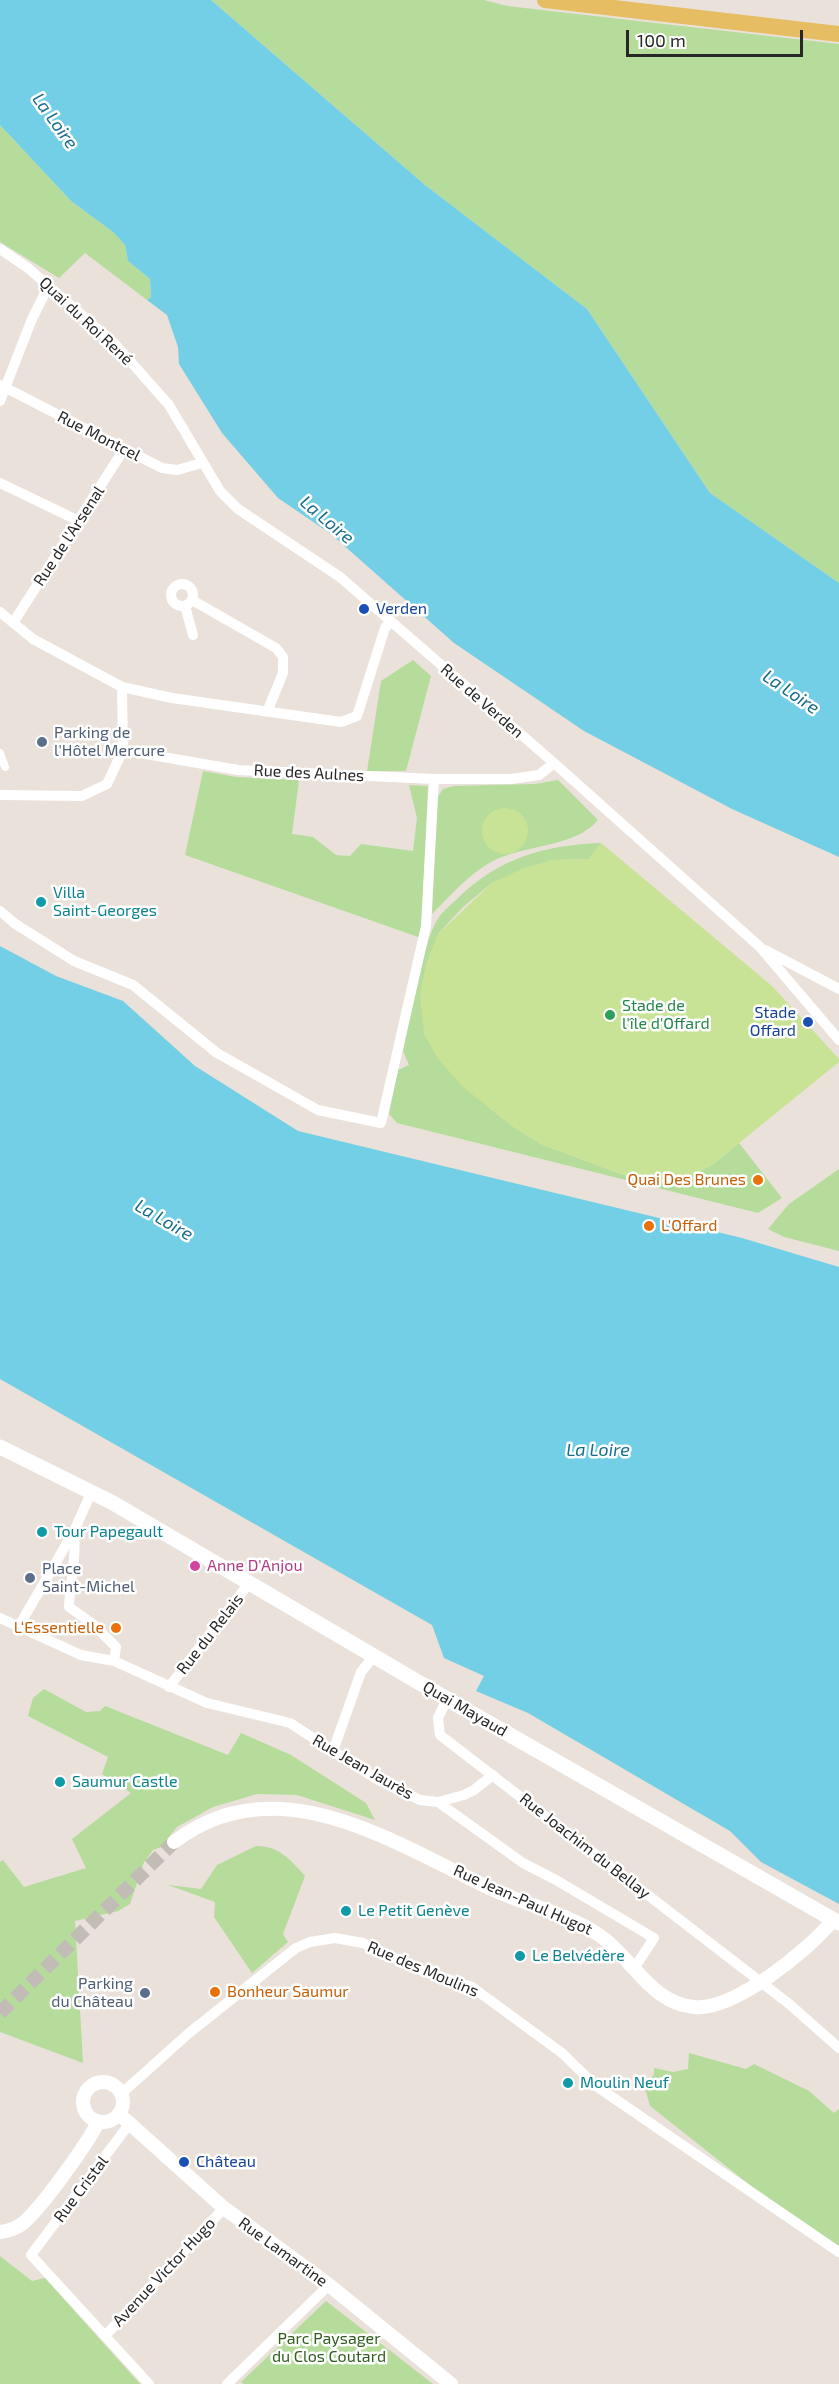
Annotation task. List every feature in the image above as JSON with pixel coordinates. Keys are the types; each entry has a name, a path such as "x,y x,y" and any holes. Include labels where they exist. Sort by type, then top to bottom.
{"main road":[{"path":"545,0 839,34"},
{"name":"Quai Mayaud","path":"0,1436 447,1699 836,1922"},
{"name":"Quai Mayaud","path":"0,1447 92,1491"}],"street":[{"name":"Quai du Roi René","path":"0,249 49,285 115,344 169,405 202,463"},
{"path":"0,401 3,387 49,285"},
{"name":"Rue Montcel","path":"3,387 162,468 177,470 202,463"},
{"name":"Rue de l'Arsenal","path":"13,622 124,449"},
{"name":"Rue de Verden","path":"202,463 220,491 238,509 340,577 554,763 760,947"},
{"path":"0,483 79,521"},
{"path":"193,635 188,603 276,648 283,657 282,673 267,712"},
{"path":"0,612 33,639 122,687 267,712 341,722 357,716 385,628 390,622"},
{"path":"0,795 82,796 107,784 123,750 122,687"},
{"name":"Rue des Aulnes","path":"123,750 238,770 434,779 511,779 539,775 554,763"},
{"path":"0,753 5,768"},
{"path":"0,911 14,923 74,961 133,985 217,1053 318,1110 381,1123 426,926 434,779"},
{"path":"760,947 839,988"},
{"path":"760,947 839,1040"},
{"path":"19,1626 74,1531 92,1491"},
{"path":"74,1531 76,1551 70,1576 69,1607 93,1624 116,1647 114,1661"},
{"name":"Rue du Relais","path":"169,1687 250,1582"},
{"name":"Rue Jean Jaurès","path":"0,1618 81,1654 114,1661 207,1703 290,1723 378,1780 420,1800 438,1802 523,1863 654,1938 635,1967"},
{"path":"333,1751 361,1672 374,1656"},
{"name":"Rue Joachim du Bellay","path":"447,1699 438,1718 440,1735 759,1981 839,2048"},
{"path":"438,1802 474,1790 493,1774"},
{"name":"Rue Jean-Paul Hugot","path":"174,1842 193,1829 221,1816 254,1809 293,1809 328,1816 403,1845 503,1894 581,1924 607,1941 663,1997 695,2007 721,2004 799,1954 836,1922"},
{"name":"Rue des Moulins","path":"122,2093 189,2032 296,1948 324,1939 348,1939 418,1969 460,1982 493,2000 562,2053 596,2086 839,2252"},
{"path":"102,2081 116,2086 122,2093 125,2118 98,2122 89,2117 82,2100 86,2090 102,2081"},
{"name":"Rue Lamartine","path":"125,2118 224,2208 329,2285 451,2384"},
{"name":"Rue Cristal","path":"105,2336 31,2255 125,2118"},
{"path":"0,2232 14,2229 27,2219 87,2143 98,2122"},
{"name":"Avenue Victor Hugo","path":"105,2336 224,2208"},
{"path":"230,2383 329,2285"},
{"path":"105,2336 149,2384"}],"green space":[{"path":"211,0 484,0 507,6 839,44 839,583 710,493 587,309 425,185"},
{"path":"0,125 71,201 113,232 125,245 128,261 150,279 151,297 147,300 85,253 59,278 0,242"},
{"path":"413,660 431,676 406,771 367,771 381,681"},
{"path":"203,771 236,777 299,780 292,834 313,837 336,855 350,856 361,844 413,851 417,818 409,785 428,786 421,938 185,855"},
{"path":"558,780 598,820 576,836 504,856 491,862 467,879 432,914 437,798 443,789 454,786 535,784"},
{"path":"505,808 514,809 521,815 527,822 527,840 521,847 514,853 505,854 496,853 489,847 483,840 482,831 483,822 489,815 496,809"},
{"path":"601,843 589,859 553,860 492,883 463,907 438,934 488,1107 515,1128 543,1145 621,1174 655,1183 683,1180 712,1165 739,1143 782,1198 758,1213 397,1123 389,1114 398,1070 409,1065 403,1051 417,981 427,945 441,914 474,884 506,864 524,856 561,847"},
{"name":"Stade de l'île d'Offard","path":"601,843 772,986 839,1059 839,1062 712,1165 683,1180 655,1183 621,1174 543,1145 515,1128 464,1088 438,1059 424,1034 420,995 426,964 438,934 492,883 524,868 553,860 589,859"},
{"path":"839,1169 839,1251 784,1237 768,1229 789,1204"},
{"path":"44,1689 86,1712 100,1711 105,1706 228,1755 241,1733 291,1755 366,1803 375,1820 297,1795 257,1794 213,1807 177,1827 161,1847 153,1850 144,1862 130,1904 118,1911 75,1921 83,2063 0,2032 0,1862 3,1860 24,1887 86,1868 72,1839 131,1793 102,1774 108,1757 28,1716 33,1698"},
{"path":"256,1846 278,1851 305,1876 283,1934 288,1942 252,1973 214,1917 215,1902 168,1885 201,1889 217,1865"},
{"path":"689,2053 746,2069 754,2064 809,2091 834,2113 839,2109 839,2248 755,2189 650,2106 645,2088 654,2074 654,2068 673,2072 688,2069"},
{"path":"0,2256 32,2281 45,2278 140,2384 0,2384"},
{"name":"Parc Paysager du Clos Coutard","path":"326,2301 433,2384 244,2384 241,2382"}],"water":[{"name":"La Loire","path":"0,0 211,0 425,185 587,309 710,493 839,583 839,857 732,809 584,731 454,643 331,534 278,498 222,433 179,364 178,347 167,315 147,300 151,297 150,279 128,261 125,245 113,232 71,201 0,125"},
{"name":"La Loire","path":"0,946 56,976 123,1001 195,1066 298,1131 742,1238 839,1267 839,1904 761,1862 730,1831 528,1713 476,1691 484,1676 444,1658 432,1625 0,1379"}],"tunnel":[{"path":"0,2013 174,1842"}],"place":[{"name":"Verden","path":"364,609"},
{"name":"Parking de l'Hôtel Mercure","path":"42,742"},
{"name":"Villa Saint-Georges","path":"41,902"},
{"name":"Stade de l'île d'Offard","path":"610,1015"},
{"name":"Stade Offard","path":"808,1022"},
{"name":"Quai Des Brunes","path":"758,1180"},
{"name":"L'Offard","path":"649,1226"},
{"name":"Tour Papegault","path":"42,1532"},
{"name":"Anne D'Anjou","path":"195,1566"},
{"name":"Place Saint-Michel","path":"30,1578"},
{"name":"L‘Essentielle","path":"116,1628"},
{"name":"Saumur Castle","path":"60,1782"},
{"name":"Le Petit Genève","path":"346,1911"},
{"name":"Le Belvédère","path":"520,1956"},
{"name":"Bonheur Saumur","path":"215,1992"},
{"name":"Parking du Château","path":"145,1993"},
{"name":"Moulin Neuf","path":"568,2083"},
{"name":"Château","path":"184,2162"}]}
